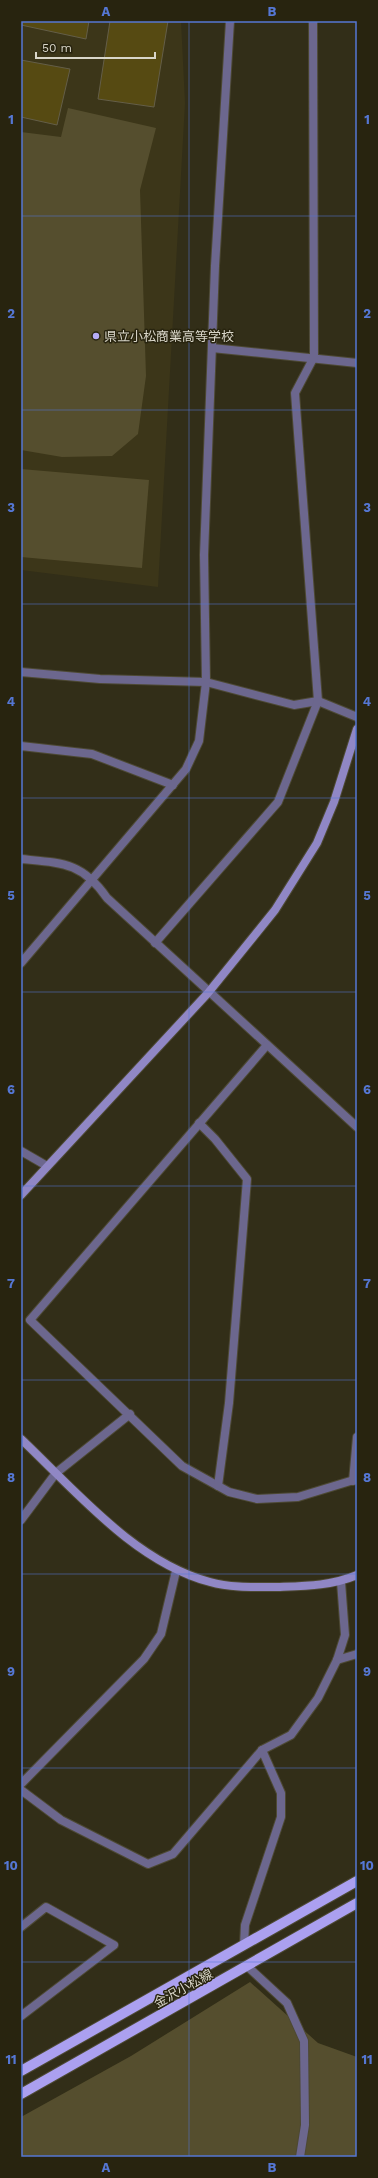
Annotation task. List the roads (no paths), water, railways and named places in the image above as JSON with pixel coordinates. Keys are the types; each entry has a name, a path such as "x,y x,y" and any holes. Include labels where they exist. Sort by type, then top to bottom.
{"main road":[{"name":"金沢小松線","path":"21,2071 357,1882"},
{"name":"金沢小松線","path":"21,2094 357,1904"}],"street":[{"path":"21,963 186,769 199,741 206,682 204,555 212,348 230,21"},
{"path":"155,942 278,802 318,701 295,394 314,357 313,21"},
{"path":"212,348 357,362"},
{"path":"21,672 100,679 206,682 294,705 318,701 357,717"},
{"path":"21,1195 208,993 275,910 317,842 334,802 357,729"},
{"path":"21,746 92,754 173,785"},
{"path":"21,859 56,862 77,869 94,879 107,898 208,993 357,1127"},
{"path":"267,1045 198,1123 30,1320 130,1414 148,1434 182,1466 229,1492 257,1499 298,1497 355,1480 357,1437"},
{"path":"198,1123 215,1140 247,1179 229,1403 218,1486"},
{"path":"21,1151 48,1166"},
{"path":"21,1520 56,1473 130,1414"},
{"path":"21,1439 123,1536 176,1571 212,1583 253,1587 307,1586 341,1582 357,1576"},
{"path":"21,1784 144,1659 162,1634 176,1571"},
{"path":"21,1790 61,1820 148,1864 173,1854 262,1750 291,1734 318,1698 337,1660 345,1635 341,1582"},
{"path":"337,1660 357,1654"},
{"path":"244,1945 245,1925 281,1817 281,1793 262,1750"},
{"path":"21,1927 46,1907 114,1945 21,2016"},
{"path":"247,1966 287,2003 304,2041 305,2125 300,2157"}],"place":[{"name":"県立小松商業高等学校","path":"96,336"}]}
